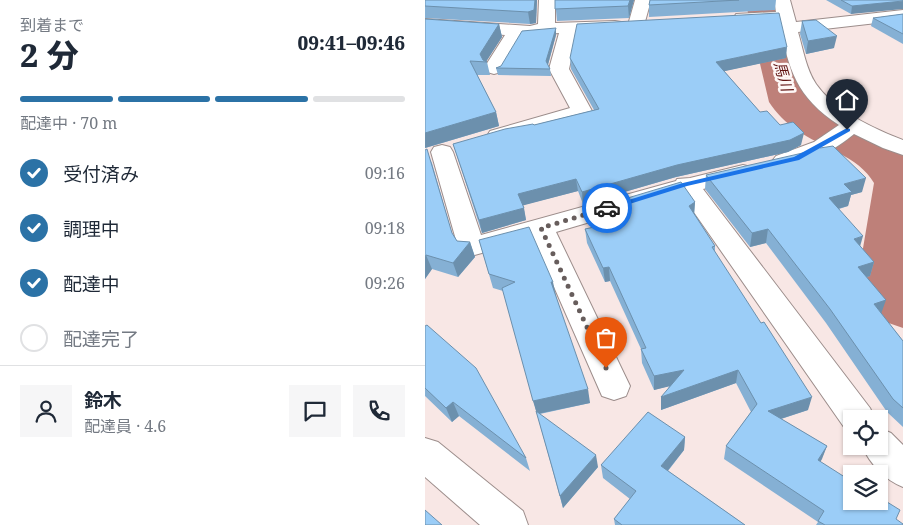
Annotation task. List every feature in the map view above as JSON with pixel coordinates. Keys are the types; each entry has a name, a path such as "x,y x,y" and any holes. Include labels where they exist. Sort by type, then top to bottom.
{"street":[{"path":"546,28 547,0"},
{"path":"637,25 643,0"},
{"path":"730,19 784,16 903,15"},
{"path":"784,16 808,87 833,112 844,132"},
{"path":"425,24 530,31 546,28 656,24"},
{"path":"569,28 559,69 583,111 452,149 471,247 686,184 796,159 844,132 883,141 903,148"},
{"path":"494,68 515,30"},
{"path":"686,184 851,410"},
{"path":"541,228 614,386"},
{"path":"425,454 509,525"},
{"path":"888,454 903,470"}],"building":[{"path":"425,0 535,0 534,10 528,12 425,6"},
{"path":"555,0 630,0 628,6 555,9"},
{"path":"650,0 739,0 649,5"},
{"path":"841,0 903,0 903,1 852,6"},
{"path":"779,13 787,47 716,62 760,112 767,111 780,125 793,122 804,133 790,140 677,165 582,192 576,179 518,194 524,208 479,220 453,144 505,129 534,125 599,109 570,58 577,24"},
{"path":"903,14 903,34 873,18"},
{"path":"425,19 499,24 480,54 483,60 487,62 470,61 496,112 425,133"},
{"path":"816,20 837,36 808,41 802,21"},
{"path":"556,28 546,61 550,69 496,68 501,66 522,31"},
{"path":"818,146 820,148 833,146 866,178 844,184 852,192 829,198 863,236 854,239 874,262 858,267 886,300 874,304 903,341 903,408 893,399 830,309 768,229 752,233 706,175 807,152"},
{"path":"427,149 452,233 457,241 470,242 453,263 426,255 425,257 425,150"},
{"path":"681,182 695,202 689,206 715,246 712,247 761,323 764,322 812,397 768,411 827,446 818,460 843,476 843,510 888,510 888,503 900,510 896,519 903,525 825,525 818,521 824,511 726,446 757,404 738,370 661,397 684,370 654,376 641,349 646,348 609,267 603,268 585,229 599,226 591,209"},
{"path":"529,227 553,282 551,282 588,389 533,401 502,288 515,282 489,274 479,240"},
{"path":"427,325 476,368 526,458 453,402 446,408 425,388 425,326"},
{"path":"536,411 596,455 560,496 552,467"},
{"path":"648,412 685,437 661,466 745,525 622,525 614,519 636,491 601,465"},
{"path":"425,510 442,525 425,525"}],"waterway":[{"name":"馬川","path":"763,0 792,102 813,120 881,157 893,170 901,183 890,272 903,303"}],"way so far":[{"path":"606,368 541,228 607,208"}],"route":[{"path":"607,208 686,184 796,159 831,141 847,130"}]}
